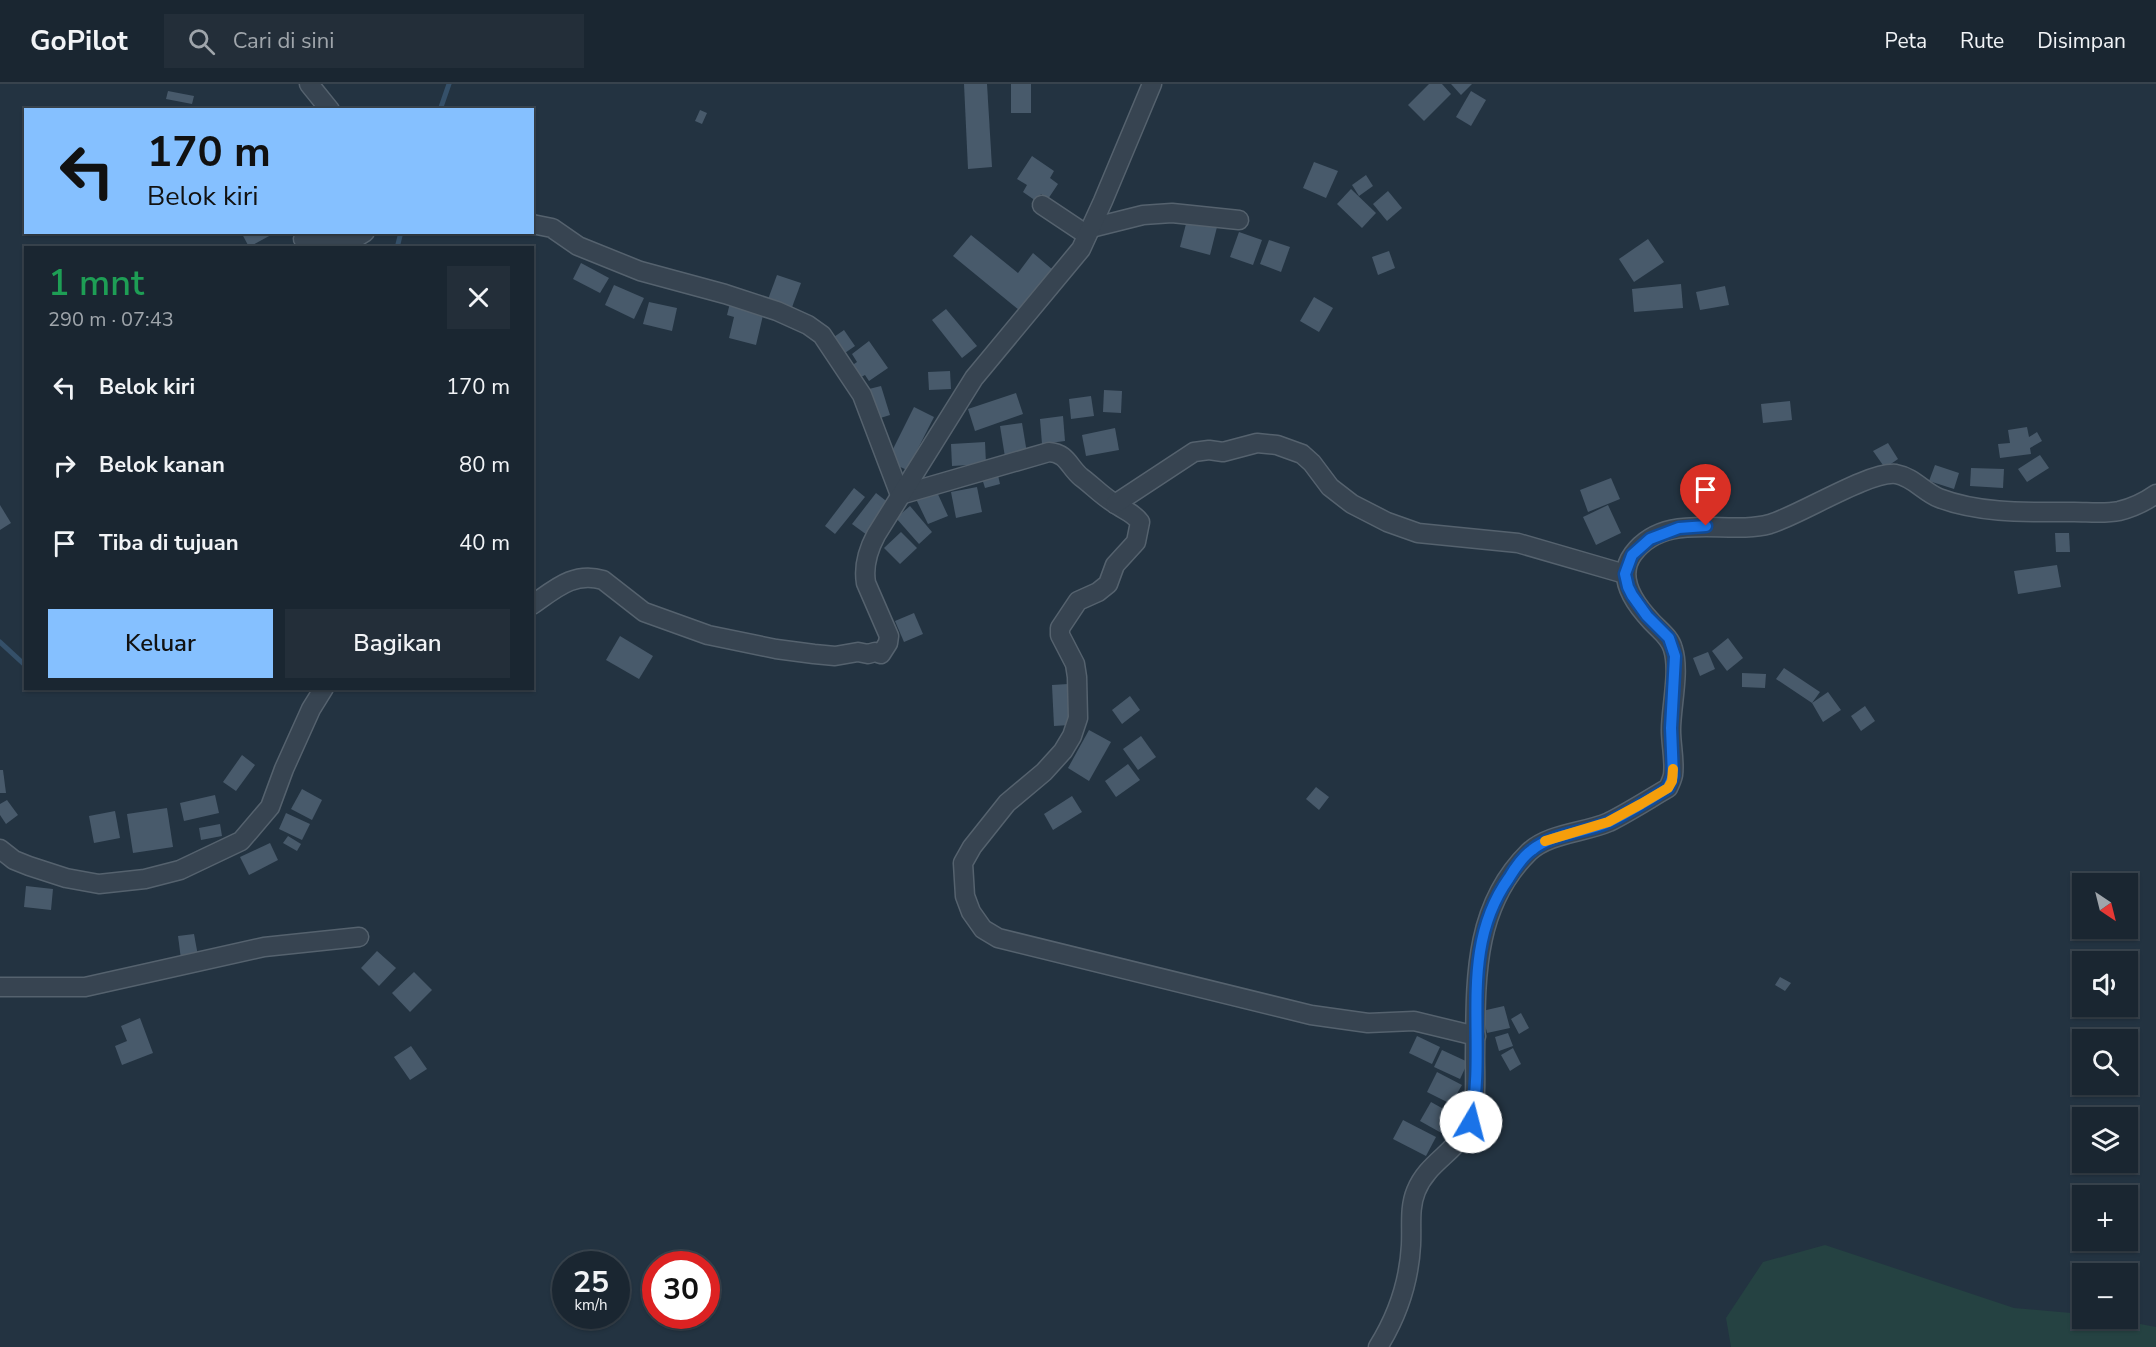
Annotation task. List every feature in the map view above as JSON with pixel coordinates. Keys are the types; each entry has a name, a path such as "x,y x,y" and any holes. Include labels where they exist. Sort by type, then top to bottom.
{"street":[{"path":"309,84 328,108"},
{"path":"534,604 563,582 576,578 595,578 603,580 644,612 708,635 776,649 835,656 858,652 881,654 888,643 889,636 866,583 868,551 900,495 974,378 1081,249 1152,84"},
{"path":"1042,205 1089,232 1143,215 1172,213 1239,220"},
{"path":"534,224 552,228 578,246 640,271 777,311 808,325 822,335 862,394 900,495"},
{"path":"303,239 349,242 362,234"},
{"path":"1115,504 1194,452 1209,450 1223,452 1257,443 1277,445 1302,454 1338,493 1352,504 1387,522 1418,532 1518,543 1625,574"},
{"path":"900,495 1049,452 1056,452 1065,457 1077,473 1115,504 1127,509 1140,522 1136,543 1115,565 1108,584 1098,592 1078,601 1067,614 1060,628 1060,635 1075,664 1077,677 1078,718 1072,736 1063,751 1044,772 1007,803 972,847 963,863 965,896 971,912 983,929 998,938 1311,1015 1368,1023 1414,1021 1476,1036"},
{"path":"1378,1347 1392,1324 1402,1298 1409,1263 1411,1206 1416,1190 1426,1174 1466,1133 1471,1122 1474,1106 1476,979 1482,940 1501,888 1531,850 1546,841 1608,822 1668,788 1672,781 1671,728 1675,656 1669,638 1647,616 1628,587 1625,574 1632,555 1638,548 1664,532 1679,528 1706,526 1748,528 1769,524 1888,474 1896,474 1911,480 1937,497 1968,506 2014,512 2118,511 2156,494"},
{"path":"0,849 14,860 29,866 66,878 99,884 145,879 180,870 241,841 270,807 311,709 323,690"},
{"path":"0,987 85,987 264,947 359,938"}],"green space":[{"path":"1825,1245 2014,1308 2072,1313 2072,1329 2138,1329 2138,1324 2156,1327 2156,1347 1731,1347 1726,1318 1763,1262"}],"building":[{"path":"964,84 987,84 992,167 968,169"},
{"path":"1011,84 1031,84 1031,113 1011,113"},
{"path":"1429,84 1442,84 1451,94 1424,121 1408,105"},
{"path":"1451,84 1472,84 1461,95"},
{"path":"168,91 194,96 192,104 166,99"},
{"path":"1471,91 1486,100 1471,126 1456,117"},
{"path":"700,110 707,113 702,124 695,121"},
{"path":"1032,156 1054,171 1050,178 1058,184 1048,199 1041,194 1036,201 1023,192 1027,185 1017,179"},
{"path":"1314,162 1338,171 1326,198 1303,188"},
{"path":"1366,175 1373,186 1359,196 1352,185"},
{"path":"1351,189 1376,213 1362,228 1337,204"},
{"path":"1388,191 1402,208 1387,221 1373,204"},
{"path":"1187,220 1217,227 1210,255 1180,247"},
{"path":"1239,232 1262,240 1253,265 1230,257"},
{"path":"242,234 271,234 251,246 248,246"},
{"path":"971,235 1018,273 1033,253 1053,270 1019,310 953,256"},
{"path":"1648,239 1664,262 1634,282 1619,259"},
{"path":"1269,240 1290,247 1281,272 1260,264"},
{"path":"1389,251 1395,268 1378,275 1372,257"},
{"path":"581,263 609,278 600,293 573,279"},
{"path":"777,275 801,283 791,310 767,302"},
{"path":"1681,284 1683,308 1634,312 1632,289"},
{"path":"614,285 644,298 634,319 605,305"},
{"path":"1725,286 1729,305 1700,310 1696,292"},
{"path":"1314,297 1333,308 1319,332 1300,321"},
{"path":"649,302 677,308 672,331 643,324"},
{"path":"730,303 764,311 756,345 729,338 734,317 727,315"},
{"path":"946,309 977,346 962,358 932,320"},
{"path":"844,330 855,346 842,355 831,339"},
{"path":"869,341 888,368 869,381 865,375 859,378 851,366 857,362 852,354"},
{"path":"950,371 951,389 929,390 928,372"},
{"path":"881,386 890,415 874,420 865,390"},
{"path":"1104,390 1122,391 1121,413 1103,412"},
{"path":"1016,393 1023,414 975,431 968,409"},
{"path":"1091,396 1094,416 1071,419 1069,399"},
{"path":"1790,401 1792,420 1763,423 1761,404"},
{"path":"914,407 934,417 907,470 887,461"},
{"path":"1063,416 1065,441 1042,444 1040,419"},
{"path":"1022,423 1027,453 1005,457 1000,426"},
{"path":"2027,427 2029,437 2037,432 2042,441 2030,448 2031,454 2000,458 1998,444 2010,443 2008,430"},
{"path":"1115,428 1119,450 1086,456 1082,435"},
{"path":"985,442 986,464 952,466 951,444"},
{"path":"1888,443 1898,459 1885,468 1873,451"},
{"path":"2040,455 2049,468 2027,482 2018,469"},
{"path":"1935,465 1959,473 1954,489 1929,481"},
{"path":"1971,468 2004,469 2003,488 1970,486"},
{"path":"997,471 1000,484 985,488 981,475"},
{"path":"1611,478 1620,499 1588,512 1580,490"},
{"path":"977,487 982,512 956,518 951,492"},
{"path":"854,488 865,497 835,534 825,526"},
{"path":"936,490 948,516 928,524 916,499"},
{"path":"876,493 890,504 867,535 852,524"},
{"path":"0,505 11,523 0,530"},
{"path":"1608,505 1621,533 1596,545 1583,517"},
{"path":"910,506 932,532 919,544 896,518"},
{"path":"901,532 917,548 900,564 884,548"},
{"path":"2055,533 2069,533 2070,552 2056,552"},
{"path":"2057,565 2061,587 2018,594 2014,571"},
{"path":"914,613 923,634 904,642 895,621"},
{"path":"620,636 653,656 639,679 606,660"},
{"path":"1728,638 1743,658 1727,671 1712,651"},
{"path":"1708,652 1715,669 1700,676 1693,658"},
{"path":"1784,668 1820,692 1812,703 1776,679"},
{"path":"1742,673 1766,674 1765,688 1742,687"},
{"path":"1068,684 1070,725 1054,726 1052,685"},
{"path":"1828,692 1841,710 1823,722 1812,703"},
{"path":"1130,696 1140,710 1122,724 1112,710"},
{"path":"1865,706 1875,721 1861,731 1851,716"},
{"path":"1089,730 1111,742 1089,781 1068,768"},
{"path":"1141,736 1156,757 1138,770 1123,749"},
{"path":"242,755 255,765 236,791 223,782"},
{"path":"1128,764 1140,780 1116,797 1105,781"},
{"path":"0,770 3,770 6,793 0,793"},
{"path":"1316,787 1329,797 1319,810 1306,799"},
{"path":"302,789 322,800 312,820 291,809"},
{"path":"215,795 219,813 184,821 180,803"},
{"path":"1072,796 1082,812 1053,830 1044,814"},
{"path":"7,800 18,815 6,824 0,815 0,804"},
{"path":"167,808 173,847 133,853 127,814"},
{"path":"115,811 120,838 94,843 89,816"},
{"path":"286,813 310,824 302,840 279,829"},
{"path":"220,824 222,836 201,840 199,828"},
{"path":"288,836 301,844 297,851 283,843"},
{"path":"270,843 278,860 249,875 240,857"},
{"path":"26,886 53,889 51,910 24,907"},
{"path":"194,934 198,956 181,959 178,936"},
{"path":"377,951 396,968 379,986 361,968"},
{"path":"414,972 432,990 410,1012 392,993"},
{"path":"1780,977 1791,983 1785,991 1775,985"},
{"path":"1504,1006 1510,1028 1487,1033 1482,1011"},
{"path":"1521,1013 1529,1028 1519,1034 1511,1019"},
{"path":"140,1018 153,1053 122,1065 115,1046 127,1041 121,1026"},
{"path":"1508,1033 1513,1046 1499,1051 1495,1037"},
{"path":"1417,1036 1440,1047 1432,1064 1409,1053"},
{"path":"411,1046 427,1069 410,1080 394,1057"},
{"path":"1513,1048 1521,1064 1510,1071 1501,1055"},
{"path":"1442,1050 1468,1062 1460,1079 1434,1067"},
{"path":"1437,1072 1462,1085 1451,1104 1427,1092"},
{"path":"1431,1102 1456,1116 1445,1135 1420,1121"},
{"path":"1403,1120 1436,1137 1426,1156 1393,1139"}],"waterway":[{"path":"441,108 449,84"},
{"path":"398,246 400,234"},
{"path":"0,642 24,664"}],"slow traffic":[{"path":"1545,841 1608,822 1641,804 1668,788 1672,781 1673,769"}],"route":[{"path":"1471,1122 1475,1081 1476,979 1482,940 1501,888 1531,850 1546,841 1608,822 1668,788 1672,781 1671,728 1675,656 1673,647 1669,638 1647,616 1632,595 1625,574 1632,555 1650,539 1679,528 1706,526"}]}
